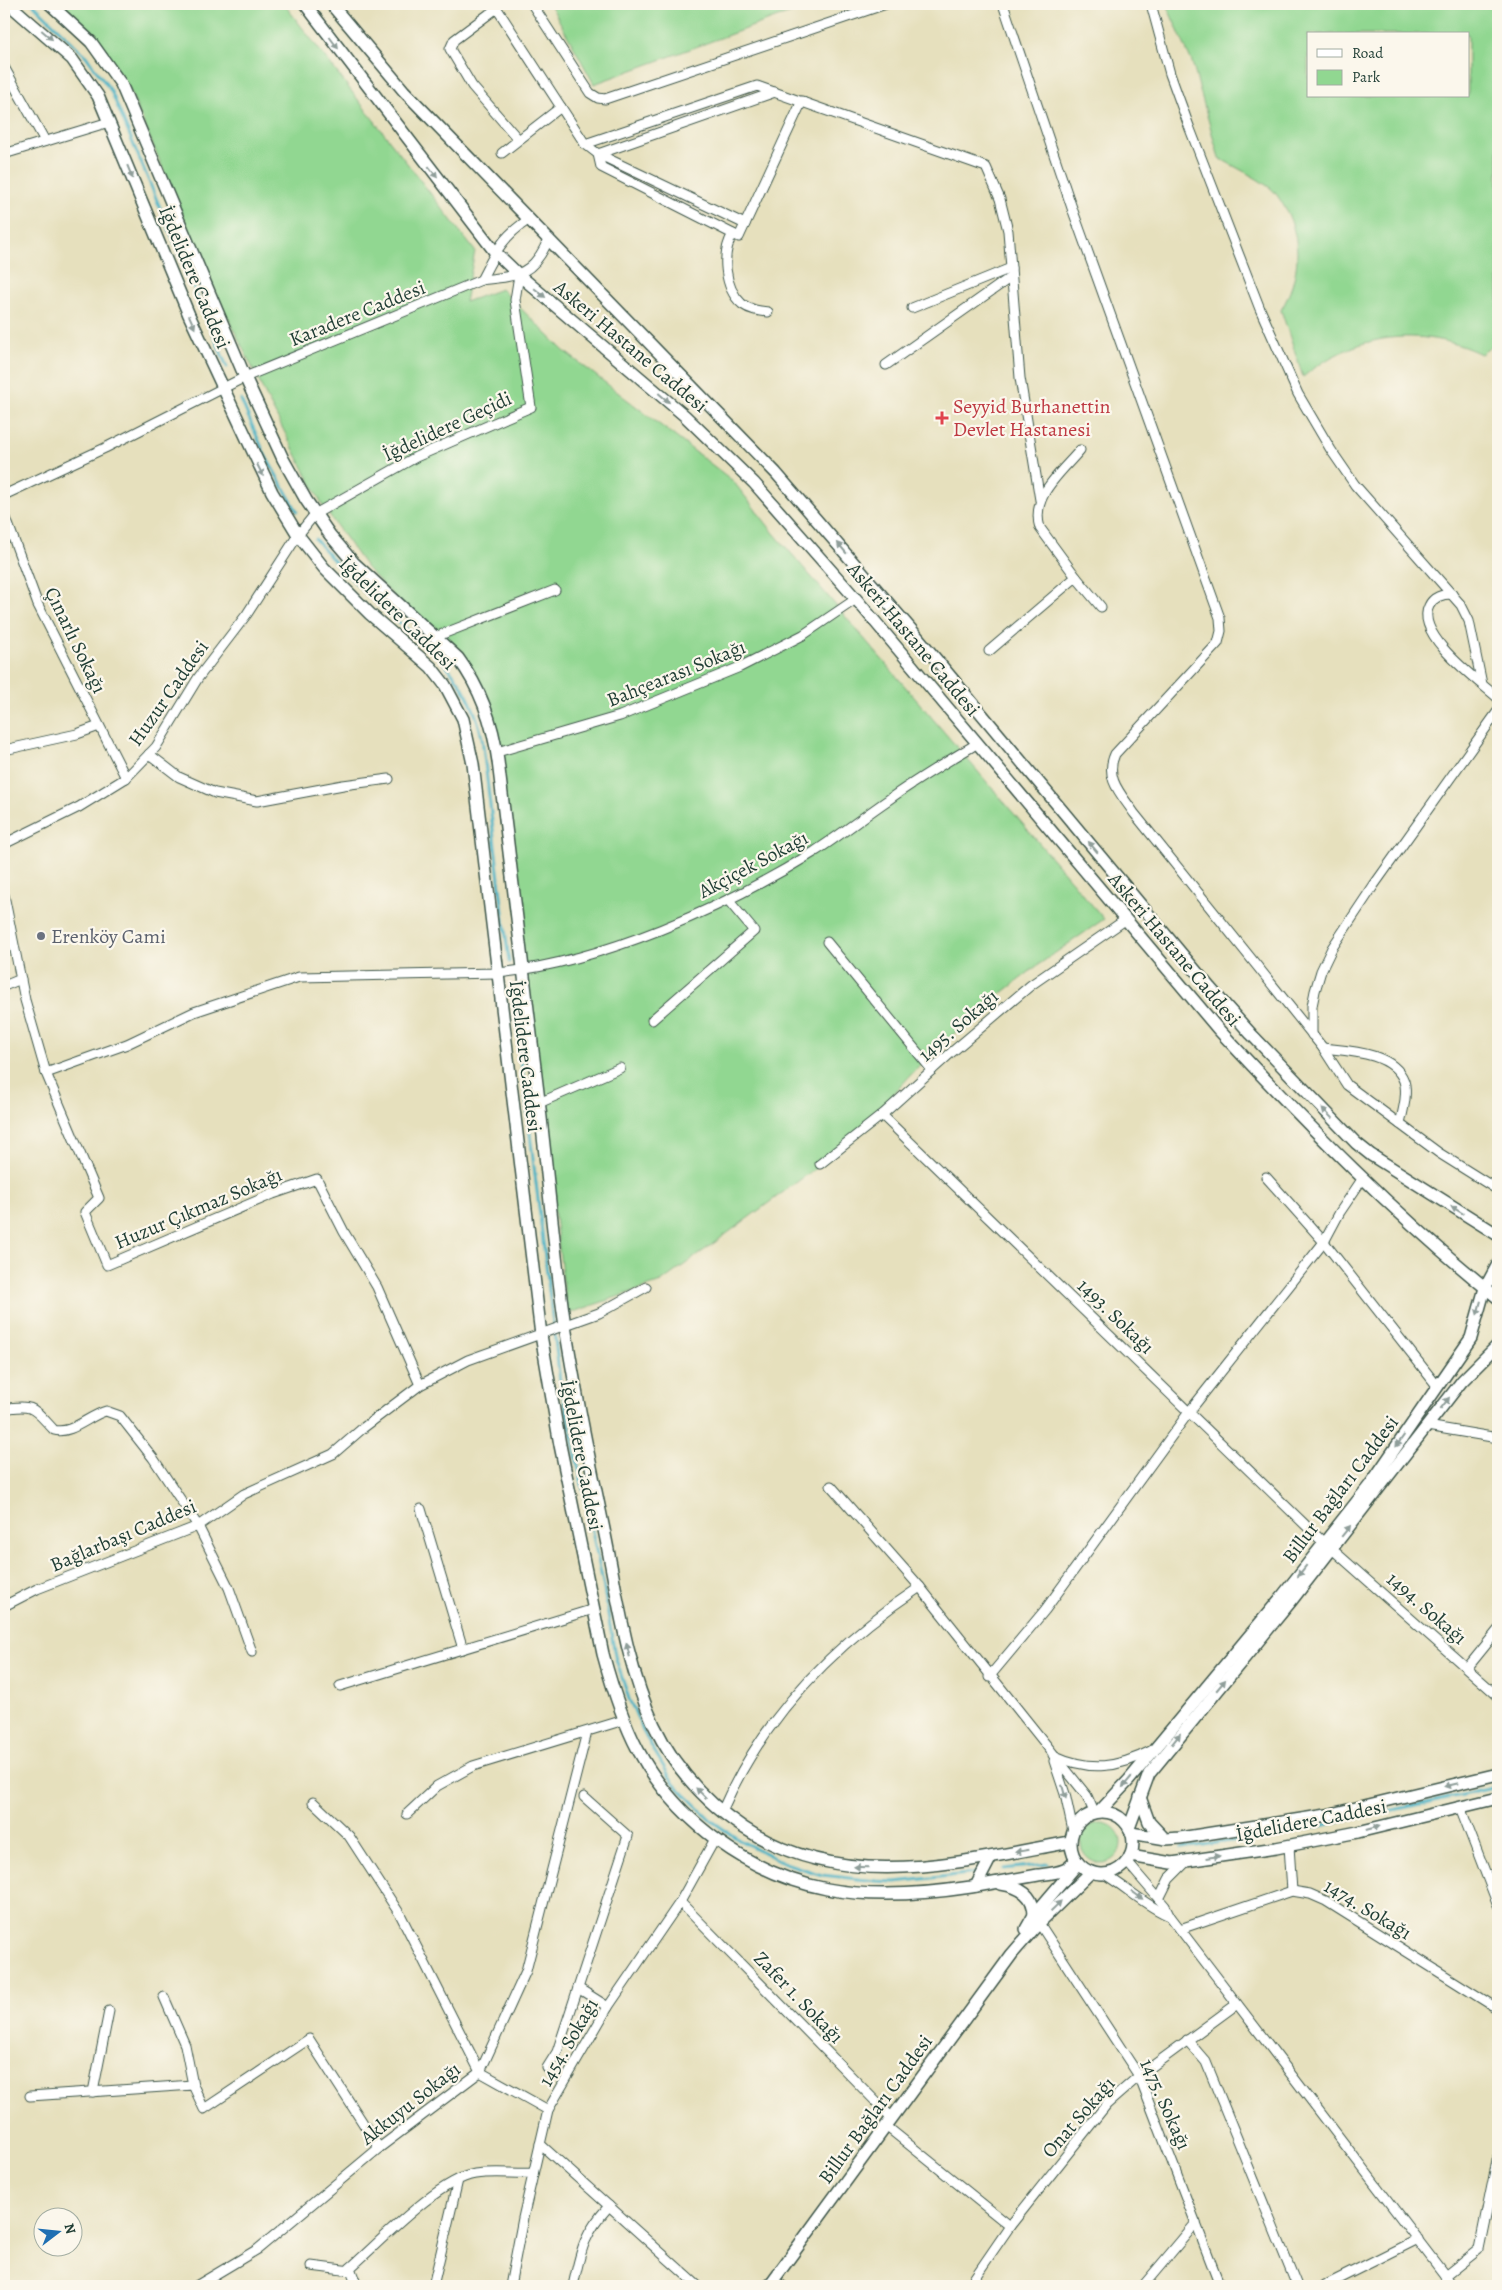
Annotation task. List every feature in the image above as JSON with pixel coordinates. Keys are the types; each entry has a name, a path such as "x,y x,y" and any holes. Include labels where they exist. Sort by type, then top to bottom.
{"street":[{"name":"İğdelidere Caddesi","path":"9,4 72,59 90,83 109,122 222,388 260,470 298,535 336,580 438,675 458,707 470,748 540,1334 556,1428 605,1662 624,1720 639,1751 659,1783 682,1810 715,1839 771,1871 828,1890 863,1893 905,1893 976,1886 1064,1870 1077,1862"},
{"name":"İğdelidere Caddesi","path":"50,4 91,42 121,84 245,377 283,459 315,514 354,562 458,658 471,676 487,711 497,752 565,1325 585,1440 633,1668 654,1723 670,1754 690,1780 722,1811 764,1839 800,1855 833,1864 863,1868 952,1863 991,1857 1071,1836"},
{"name":"Askeri Hastane Caddesi","path":"305,4 495,252 519,275 708,437 754,483 856,599 1218,1029 1274,1089 1363,1178 1498,1298"},
{"name":"Askeri Hastane Caddesi","path":"331,4 404,92 739,433 808,509 1210,988 1251,1034 1371,1155 1498,1235"},
{"path":"532,4 590,93 598,98 605,99 886,4"},
{"path":"1003,4 1070,202 1220,618 1221,631 1218,643 1118,749 1111,765 1112,777 1134,813 1323,1048 1347,1085 1439,1153 1498,1190"},
{"path":"1151,4 1170,74 1190,129 1263,316 1298,394 1331,450 1355,484 1461,604 1467,616 1482,684"},
{"path":"518,139 472,86 450,49 454,40 495,6 585,144 598,154 745,224"},
{"path":"4,67 45,141"},
{"path":"585,144 757,86 986,167 1005,216 1010,246 1020,378 1040,500"},
{"path":"598,154 775,92"},
{"path":"598,154 601,167 739,237 802,102"},
{"path":"502,153 561,107"},
{"path":"4,154 109,122"},
{"path":"481,280 495,252 506,236 528,220"},
{"path":"733,234 726,245 725,254 732,287 739,300 747,307 768,312"},
{"path":"519,275 539,259 548,240"},
{"path":"912,308 1011,272"},
{"path":"886,365 1011,272"},
{"name":"Karadere Caddesi","path":"222,388 481,280 519,275"},
{"name":"İğdelidere Geçidi","path":"315,514 416,457 530,407 515,300 519,275"},
{"path":"4,494 105,448 222,388"},
{"path":"1080,450 1040,500 1037,510 1040,528 1101,607"},
{"name":"Çınarlı Sokağı","path":"4,513 38,605 126,778"},
{"name":"Huzur Caddesi","path":"4,844 79,807 126,778 156,747 198,678 247,614 298,535 315,514"},
{"path":"989,650 1076,577"},
{"path":"435,637 555,590"},
{"path":"1452,594 1442,595 1430,604 1427,611 1430,626 1440,645 1498,698"},
{"name":"Bahçearası Sokağı","path":"497,752 620,716 740,667 803,635 856,599"},
{"path":"1312,1035 1312,1006 1315,991 1321,971 1336,942 1374,884 1498,711"},
{"path":"4,750 77,734 99,726"},
{"name":"Akçiçek Sokağı","path":"46,1073 127,1044 194,1012 299,977 522,971 622,943 728,900 815,852 909,786 978,743"},
{"path":"149,754 179,777 215,793 256,801 343,785 389,779"},
{"name":"Huzur Çıkmaz Sokağı","path":"4,895 21,979 46,1073 99,1198 85,1212 108,1265 272,1194 317,1179 344,1232 377,1287 420,1385"},
{"path":"652,1020 754,931 728,900"},
{"name":"1495. Sokağı","path":"820,1164 882,1115 1031,985 1125,920"},
{"path":"827,942 932,1070"},
{"path":"4,986 21,979"},
{"path":"1323,1048 1373,1056 1398,1070 1405,1085 1405,1101 1400,1124"},
{"path":"539,1104 620,1068"},
{"name":"1493. Sokağı","path":"882,1115 1328,1546"},
{"path":"1266,1177 1324,1242 1438,1387"},
{"path":"990,1677 1045,1610 1189,1412 1324,1242 1340,1212 1363,1178"},
{"name":"Billur Bağları Caddesi","path":"1185,1720 1292,1600 1471,1338 1485,1288 1498,1264"},
{"name":"Bağlarbaşı Caddesi","path":"4,1606 37,1589 198,1526 244,1494 333,1454 363,1428 420,1385 468,1360 599,1313 646,1288"},
{"name":"Billur Bağları Caddesi","path":"1328,1546 1462,1381 1498,1345"},
{"path":"1485,1359 1498,1355"},
{"path":"4,1408 31,1407 58,1432 67,1430 101,1412 116,1413 153,1458 198,1526 229,1588 252,1652"},
{"path":"1427,1426 1498,1438"},
{"path":"831,1486 920,1587 1087,1796 1097,1812 1117,1815 1130,1830"},
{"path":"421,1509 463,1649"},
{"name":"1494. Sokağı","path":"1328,1546 1468,1666 1498,1696"},
{"path":"722,1811 751,1753 775,1719 805,1684 858,1632 920,1587"},
{"path":"340,1686 594,1609"},
{"path":"1468,1666 1498,1630"},
{"path":"407,1814 437,1786 473,1766 624,1720"},
{"path":"1051,1753 1065,1794 1077,1862 1091,1872 1104,1874 1116,1871 1128,1859 1133,1845 1130,1830 1149,1774 1185,1720"},
{"path":"1071,1836 1079,1821 1097,1812 1130,1780 1155,1748 1185,1720"},
{"name":"Akkuyu Sokağı","path":"196,2286 258,2249 379,2148 480,2072 526,1971 586,1732"},
{"path":"1051,1753 1079,1764 1106,1766 1126,1763 1155,1748"},
{"name":"İğdelidere Caddesi","path":"1130,1830 1166,1839 1300,1821 1498,1774"},
{"path":"1140,1796 1149,1822 1166,1839"},
{"path":"547,2068 557,2052 628,1836 584,1797"},
{"name":"İğdelidere Caddesi","path":"1128,1859 1172,1863 1289,1846 1358,1832 1498,1798"},
{"path":"313,1802 349,1836 401,1916 480,2072 548,2110"},
{"path":"1460,1807 1498,1905"},
{"name":"1454. Sokağı","path":"510,2286 522,2218 548,2110 608,2007 680,1902 715,1839"},
{"path":"1289,1846 1292,1891"},
{"path":"976,1886 991,1857"},
{"path":"1128,1859 1166,1906 1170,1916 1454,2286"},
{"path":"1159,1899 1169,1880 1188,1860"},
{"path":"1036,1919 1077,1862"},
{"path":"1036,1919 1091,1872"},
{"path":"1104,1874 1131,1891 1158,1912 1170,1916"},
{"path":"994,1883 1008,1885 1028,1896 1033,1905 1036,1919"},
{"name":"1474. Sokağı","path":"1180,1929 1292,1891 1310,1894 1326,1901 1498,2010"},
{"name":"Zafer 1. Sokağı","path":"680,1902 889,2122 1010,2226"},
{"name":"Billur Bağları Caddesi","path":"775,2284 1036,1919"},
{"name":"1475. Sokağı","path":"1036,1919 1139,2076 1220,2286"},
{"path":"578,1988 608,2007"},
{"path":"164,1997 184,2045 192,2085 204,2109 309,2039 379,2148"},
{"name":"Onat Sokağı","path":"981,2286 973,2280 1010,2226 1107,2104 1139,2076 1237,2004"},
{"path":"93,2092 109,2011"},
{"path":"1187,2040 1206,2062 1297,2286"},
{"path":"30,2096 192,2085"},
{"path":"540,2144 698,2286"},
{"path":"1445,2276 1479,2249 1498,2156"},
{"path":"357,2286 350,2268 435,2193 458,2180 475,2174 533,2173"},
{"path":"433,2286 458,2180"},
{"path":"573,2286 581,2247 592,2224 609,2206"},
{"path":"1143,2286 1196,2223"},
{"path":"1324,2286 1336,2283 1418,2239"},
{"path":"311,2266 351,2271"}],"green space":[{"path":"55,4 284,4 475,251 465,302 501,289 564,351 733,481 773,532 1104,919 1038,965 974,1015 918,1067 846,1146 661,1282 567,1314 520,932 481,688 366,567 324,508 269,402 215,291 127,84 98,44"},
{"path":"550,4 821,4 778,17 594,84"},
{"path":"1166,4 1498,4 1498,342 1481,354 1435,339 1389,338 1366,343 1344,351 1323,362 1303,377 1281,310 1292,285 1297,259 1295,233 1291,221 1282,202 1272,189 1219,158 1192,62"},
{"path":"1097,1823 1105,1823 1112,1826 1118,1832 1121,1843 1118,1854 1112,1860 1105,1863 1097,1863 1090,1860 1084,1854 1081,1847 1081,1839 1084,1832 1090,1826"}],"waterway":[{"path":"33,4 86,56 111,91 227,367"},
{"path":"241,400 266,457 297,511"},
{"path":"315,539 359,587 447,666 468,697 482,738 509,962"},
{"path":"512,985 560,1381 603,1583 615,1656 629,1699 646,1737 674,1784 712,1821 739,1840 785,1863 822,1875 895,1882 977,1873"},
{"path":"1182,1848 1293,1832 1498,1787"},
{"path":"1004,1869 1048,1864"}],"place":[{"name":"Seyyid Burhanettin Devlet Hastanesi","path":"942,418"},
{"name":"Erenköy Cami","path":"41,936"}]}
